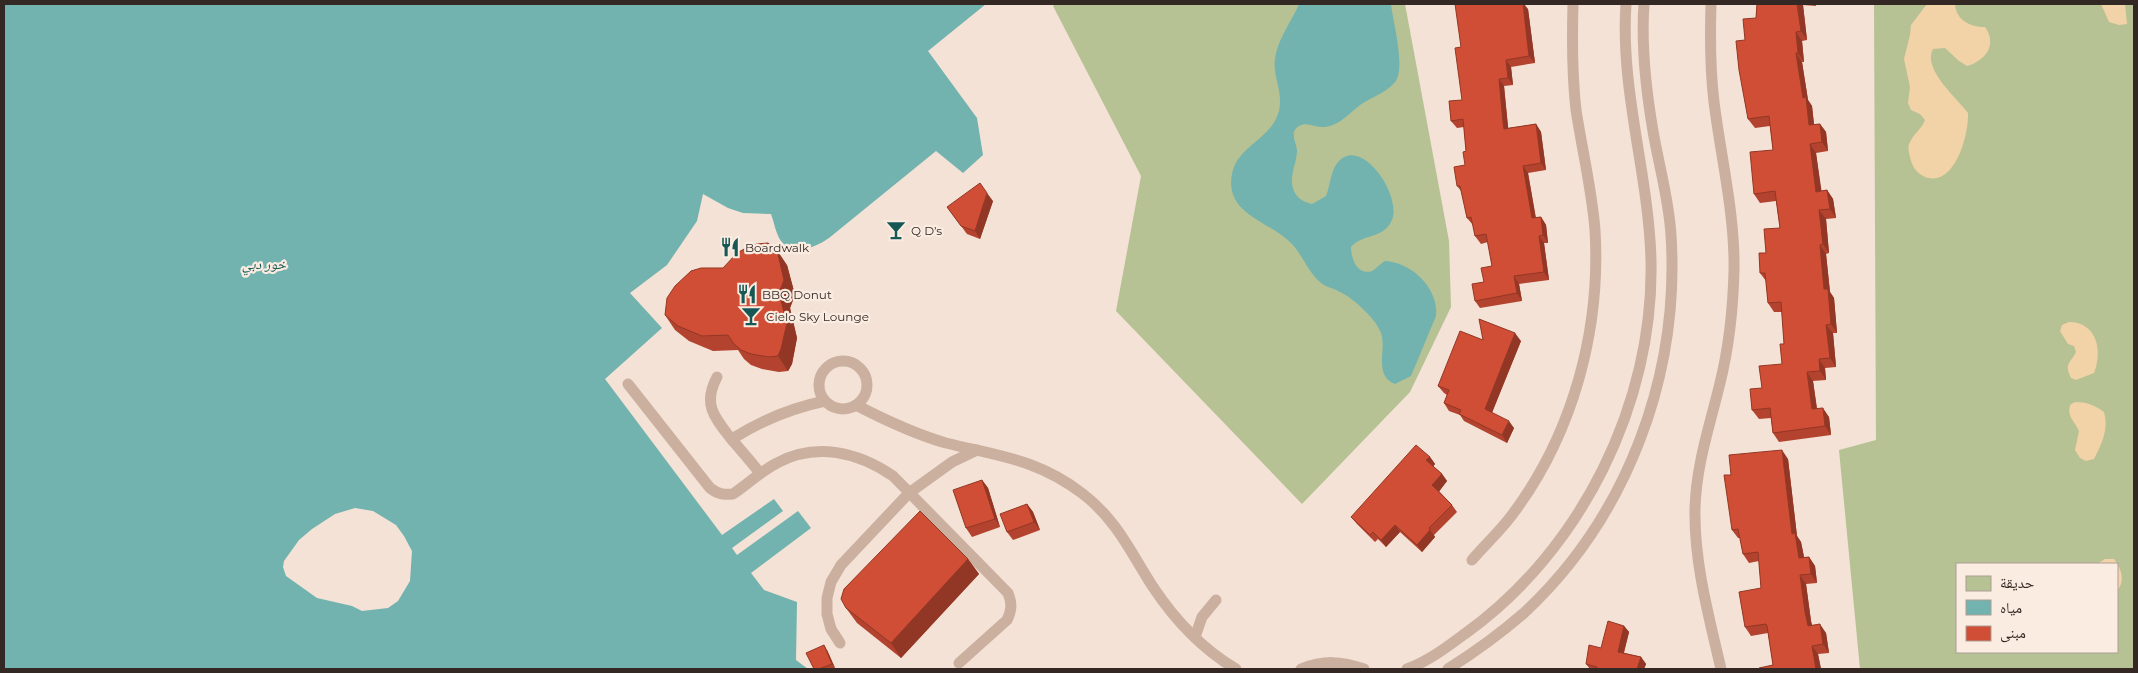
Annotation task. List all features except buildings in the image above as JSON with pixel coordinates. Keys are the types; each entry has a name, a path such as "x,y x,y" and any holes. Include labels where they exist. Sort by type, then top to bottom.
{"lane":[{"path":"1472,560 1512,515 1544,464 1570,408 1587,350 1595,290 1595,229 1576,107 1572,45 1573,4"},
{"path":"1407,669 1427,660 1479,624 1513,593 1544,559 1561,537 1595,484 1631,399 1642,354 1648,309 1651,263 1627,68 1626,4"},
{"path":"1448,669 1484,646 1524,612 1560,575 1592,533 1619,488 1640,440 1657,391 1667,339 1672,287 1671,235 1664,182 1653,131 1645,74 1644,4"},
{"path":"1710,4 1710,45 1714,101 1731,213 1734,270 1730,326 1721,382 1705,437 1695,509 1696,545 1721,669"},
{"path":"1649,236 1671,235"},
{"path":"856,405 866,392 866,376 861,369 847,361 831,364 821,377 821,393 825,401 840,408 856,405 914,433 1033,465 1059,478 1083,494 1105,514 1124,537 1168,608 1195,638 1236,669"},
{"path":"717,377 712,386 710,397 714,417 760,473"},
{"path":"628,384 710,488 717,493 724,495 733,494 778,462 797,455 817,451 857,456 893,476 1008,593 1011,611 1001,627 960,663"},
{"path":"732,439 761,422 786,411 825,401"},
{"path":"840,643 832,629 827,614 827,598 832,582 841,565 909,493 952,462 976,450"},
{"path":"1195,638 1202,617 1216,600"},
{"path":"1301,669 1316,664 1332,662 1349,664 1364,669"}],"green space":[{"path":"1055,4 1405,4 1449,241 1451,307 1410,392 1302,504 1116,311 1141,176 1053,6"},
{"path":"1874,4 2134,4 2134,669 1860,669 1839,450 1876,440"}],"sand":[{"path":"1927,4 1955,4 1958,14 1965,22 1974,26 1985,27 1990,40 1990,46 1984,56 1967,66 1945,48 1933,49 1931,57 1936,74 1968,113 1966,133 1958,157 1945,175 1936,178 1925,177 1915,169 1908,150 1909,144 1925,120 1920,114 1911,110 1908,103 1910,87 1904,59 1911,25"},
{"path":"2101,4 2125,4 2127,24 2119,25 2109,22"},
{"path":"2069,322 2078,323 2092,332 2097,347 2098,356 2094,373 2076,380 2071,378 2068,366 2076,352 2074,346 2068,344 2060,331 2062,325"},
{"path":"2075,402 2090,404 2104,412 2105,430 2094,459 2086,461 2080,458 2075,450 2079,431 2070,416 2069,409 2070,405"},
{"path":"2105,559 2114,559 2117,563 2099,563"},
{"path":"2118,565 2122,579 2118,590"}],"water":[{"name":"خور دبي","path":"4,4 986,4 928,51 977,118 983,155 963,173 936,151 829,238 818,245 805,249 792,249 781,241 771,214 743,213 728,208 703,194 697,221 667,265 630,293 662,328 605,379 722,535 774,499 783,511 732,548 737,555 798,511 811,528 751,573 764,590 797,602 796,660 808,669 4,669","holes":["355,508 373,511 396,525 412,551 410,581 398,601 388,608 362,611 352,606 317,598 286,576 283,567 284,561 299,540 312,529 335,514"]},
{"path":"1299,4 1391,4 1399,56 1398,75 1395,82 1388,89 1363,103 1336,124 1318,127 1305,124 1296,128 1294,137 1297,155 1292,183 1294,191 1298,196 1312,204 1326,196 1334,168 1340,160 1350,155 1360,157 1370,164 1387,186 1394,212 1391,222 1382,231 1361,240 1351,247 1354,261 1359,269 1367,272 1372,271 1385,261 1404,266 1421,278 1433,296 1436,306 1436,316 1411,376 1395,384 1388,380 1384,374 1382,368 1381,333 1373,320 1351,299 1321,283 1292,244 1242,208 1235,199 1231,188 1232,174 1239,158 1271,127 1279,111 1280,95 1275,74 1276,52"}],"place":[{"name":"Q D’s","path":"896,230"},
{"name":"Boardwalk","path":"730,247"},
{"name":"BBQ Donut","path":"747,294"},
{"name":"Cielo Sky Lounge","path":"751,316"}]}
